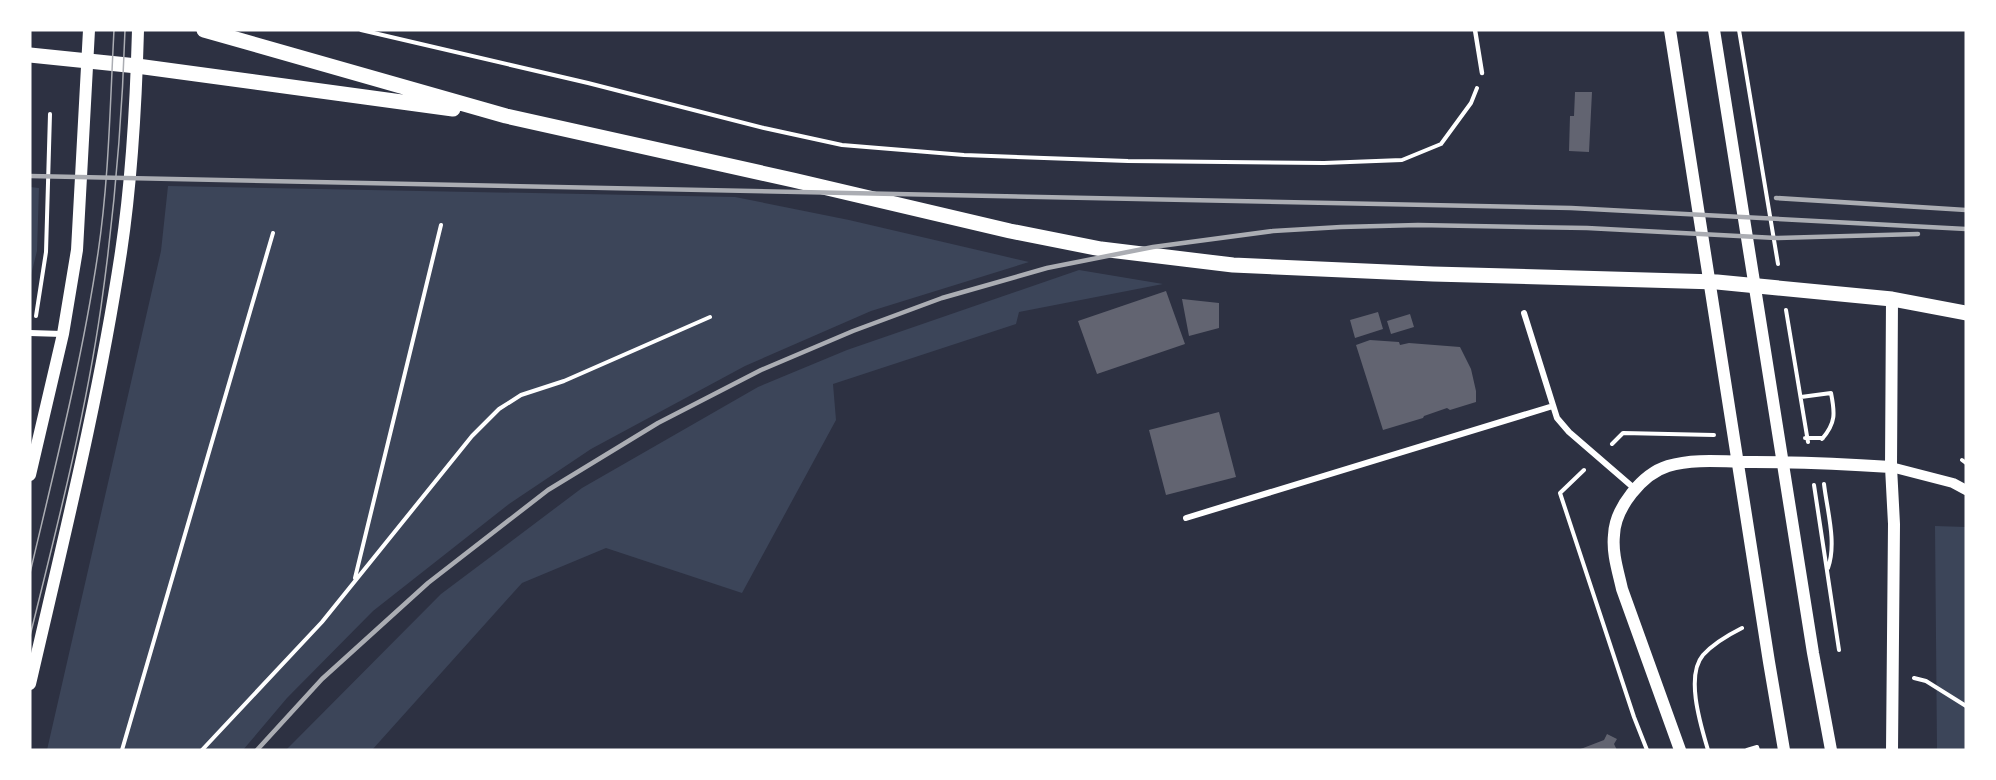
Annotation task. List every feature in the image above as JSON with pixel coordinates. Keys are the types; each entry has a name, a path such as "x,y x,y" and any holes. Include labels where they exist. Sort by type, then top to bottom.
{"main road":[{"path":"30,475 63,334 78,250 89,30"},
{"path":"30,684 105,350 122,250 133,132 138,30"},
{"path":"204,30 506,116 1010,231 1101,249 1233,265 1433,274 1717,282 1893,299 1966,313"},
{"path":"1670,30 1768,662 1784,750"},
{"path":"1714,30 1813,653 1831,750"},
{"path":"30,55 137,66 506,116"},
{"path":"1892,750 1893,299"},
{"path":"1680,750 1622,589 1615,562 1614,533 1621,511 1630,494 1646,478 1666,466 1695,462 1823,462 1891,467"}],"street":[{"path":"1524,313 1557,418 1597,458 1635,489"},
{"path":"31,333 63,334"},
{"path":"1186,518 1553,406"},
{"path":"1891,467 1953,483 1966,490"}],"lane":[{"path":"1476,30 1482,73"}],"path":[{"path":"361,30 842,146 964,155 1105,160 1324,163 1402,160 1441,144 1472,103 1482,73"},
{"path":"1739,30 1780,271"},
{"path":"31,333 46,252 50,114"},
{"path":"355,581 441,225"},
{"path":"122,750 273,233"},
{"path":"1785,305 1808,443"},
{"path":"30,309 37,308"},
{"path":"202,750 322,622 472,436 499,409 521,395 564,381 710,317"},
{"path":"1799,438 1822,438 1831,430 1835,411 1831,393 1801,397"},
{"path":"1647,750 1560,493 1623,433 1717,435"},
{"path":"1822,438 1822,444"},
{"path":"1813,477 1839,650"},
{"path":"1914,678 1926,681 1966,706"},
{"path":"1747,750 1757,747 1758,750"}],"shaded area":[{"path":"168,186 735,197 849,220 1029,262 871,311 745,366 591,449 509,504 373,611 287,698 243,750 47,750 161,251"},
{"path":"30,187 39,188 37,251 30,279"},
{"path":"1079,270 1163,284 1019,312 1016,324 833,384 836,420 742,593 606,548 522,583 372,750 286,750 441,594 582,488 758,387 847,350"},
{"path":"1935,526 1966,527 1966,750 1937,750"}],"building":[{"path":"1575,92 1592,92 1589,152 1569,151 1570,116 1574,116"},
{"path":"1166,291 1185,344 1097,374 1078,321"},
{"path":"1182,299 1219,303 1219,328 1189,336"},
{"path":"1378,312 1383,329 1355,338 1350,320"},
{"path":"1410,314 1414,327 1391,334 1387,321"},
{"path":"1370,340 1399,342 1400,345 1409,343 1460,347 1471,369 1476,402 1450,410 1447,408 1383,430 1356,345"},
{"path":"1219,412 1236,477 1166,495 1149,430"},
{"path":"1607,734 1617,739 1614,744 1617,750 1578,750 1604,740"}],"tram line":[{"path":"30,573 76,374 92,293 107,169 114,30"},
{"path":"30,636 79,431 101,307 117,169 125,30"}],"railway":[{"path":"30,176 1571,208 1966,229"},
{"path":"1776,198 1966,210"},
{"path":"257,750 322,679 428,583 548,490 658,423 761,370 853,331 942,298 1047,268 1153,247 1273,231 1418,225 1587,228 1776,238 1918,234"}]}
